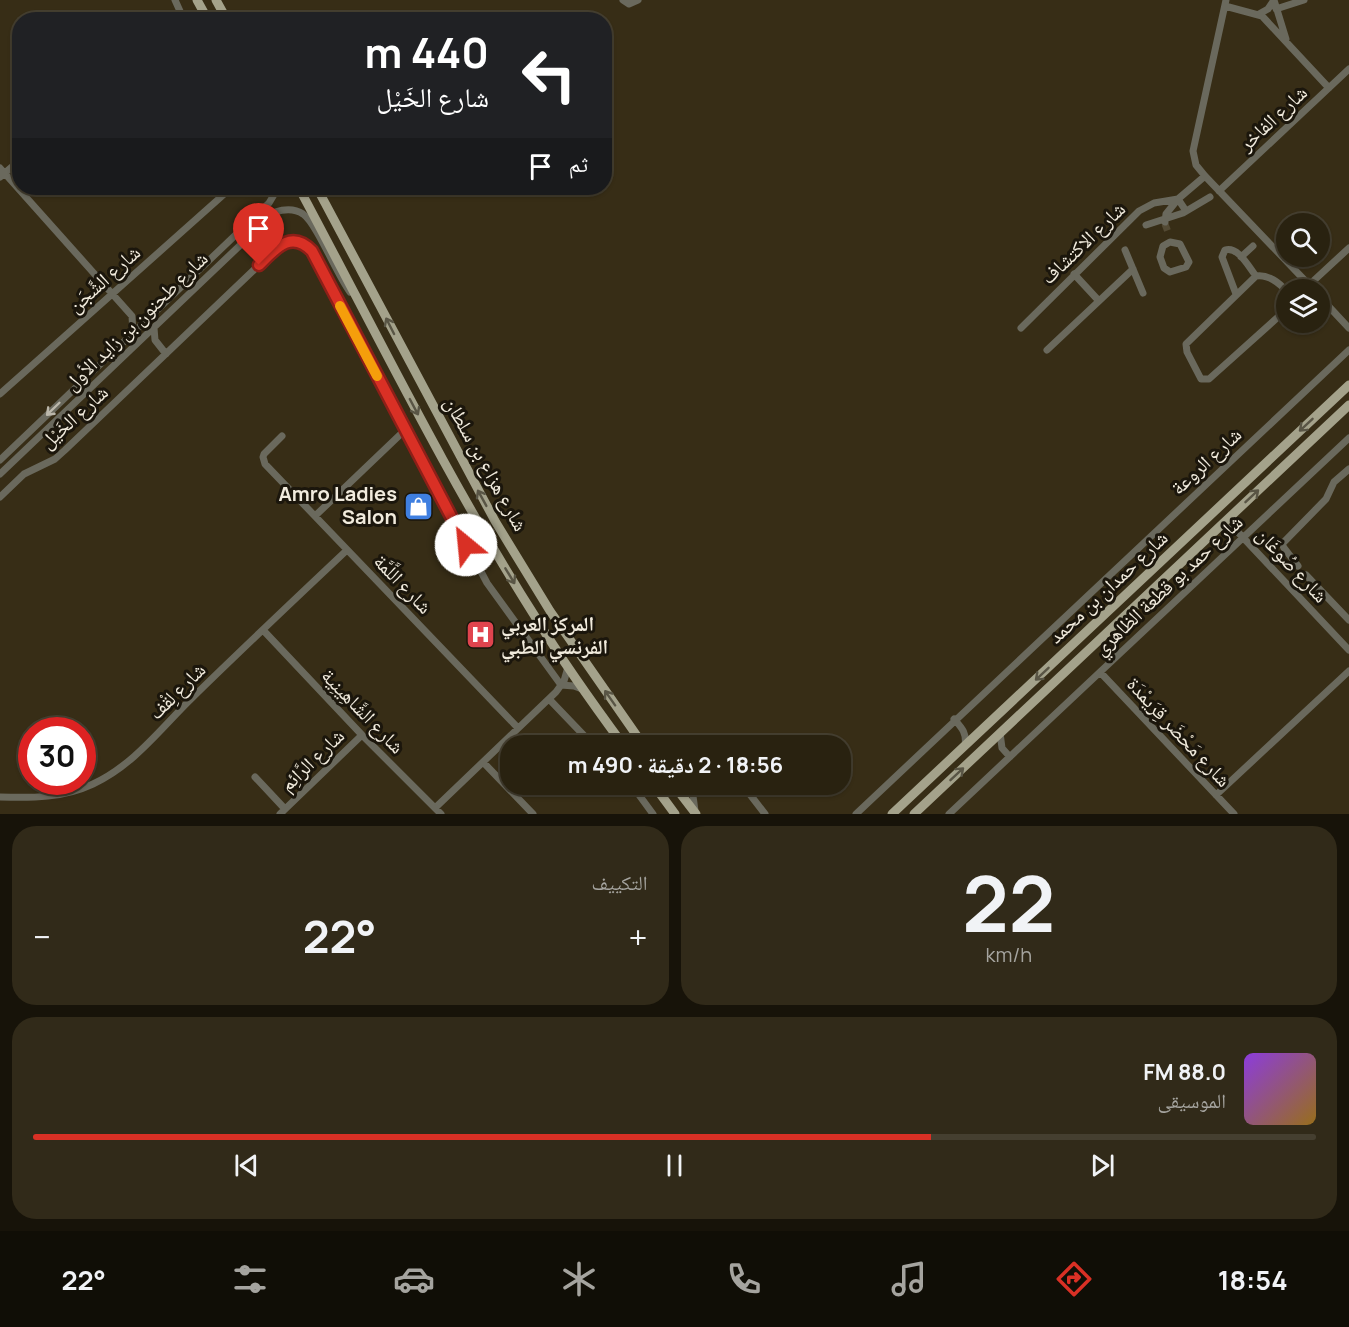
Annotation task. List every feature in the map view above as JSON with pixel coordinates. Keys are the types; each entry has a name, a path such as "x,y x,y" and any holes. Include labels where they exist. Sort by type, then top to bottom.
{"main road":[{"name":"شارع هزاع بن سلطان","path":"303,195 456,485 508,573 568,667 616,735"},
{"name":"شارع هزاع بن سلطان","path":"321,195 495,520 550,611 636,735"},
{"name":"شارع حمدان بن محمد","path":"892,814 1349,385"},
{"name":"شارع حمدان بن محمد","path":"915,814 1349,405"},
{"path":"661,795 675,814"},
{"path":"681,795 696,814"},
{"path":"886,814 900,807"}],"street":[{"path":"623,0 629,4 638,0"},
{"path":"1274,0 1287,41"},
{"path":"1259,14 1268,9 1274,0"},
{"path":"1276,9 1304,0"},
{"path":"1303,279 1258,241 1220,191 1196,165 1193,151 1226,3 1259,14 1329,87"},
{"name":"شارع الفاخر","path":"1220,191 1349,69"},
{"name":"شارع الاكتشاف","path":"1021,328 1138,211 1154,203 1178,199 1205,176"},
{"path":"22,195 132,316 133,333"},
{"name":"شارع الشَّجَن","path":"0,394 223,195"},
{"name":"شارع طحنون بن زايد الأول","path":"0,460 269,203 274,195"},
{"path":"1146,225 1165,222 1210,197"},
{"path":"1165,222 1169,208 1178,199 1186,211"},
{"name":"شارع طحنون بن زايد الأول","path":"0,474 275,212 287,209 299,212 307,218 343,283 360,303"},
{"path":"1168,232 1170,242"},
{"path":"1241,257 1258,241"},
{"name":"شارع الخَيْل","path":"0,497 24,474 61,454 279,246 288,242 301,243 307,246 316,257 487,583 561,685"},
{"path":"1170,242 1180,244 1189,262 1186,267 1170,272 1164,268 1160,253 1163,246 1170,242"},
{"path":"1236,294 1222,255 1225,250 1231,248 1256,276"},
{"path":"1320,279 1349,248"},
{"path":"1125,250 1143,293"},
{"path":"1047,350 1133,269"},
{"path":"1074,274 1099,301"},
{"path":"1276,283 1262,275 1256,276 1185,347 1200,376 1204,380 1209,379 1276,319"},
{"path":"1330,308 1349,328"},
{"path":"132,316 148,318"},
{"path":"155,327 153,336 156,344"},
{"path":"138,342 148,341 156,344 166,354"},
{"name":"شارع الروعة","path":"856,814 954,719 1349,350"},
{"path":"315,516 405,430"},
{"name":"شارع اللَّمَّة","path":"282,436 264,454 263,461 518,728"},
{"name":"شارع حمد بو قطعة الظاهري","path":"949,814 1349,438"},
{"path":"1298,566 1283,547 1283,542 1326,499 1332,485 1349,469"},
{"name":"شارع صُوغَان","path":"1235,513 1235,529"},
{"name":"شارع صُوغَان","path":"1220,527 1235,529 1349,650"},
{"name":"شارع لِقْف","path":"0,797 51,797 85,788 106,778 134,757 347,550"},
{"path":"1306,575 1349,620"},
{"name":"شارع الشَّاهِينِية","path":"263,630 362,735 441,814"},
{"path":"435,808 549,699 566,677 568,667"},
{"path":"1216,795 1349,671"},
{"name":"شارع مَحْضَر قِرَيمْدَة","path":"1100,672 1234,814"},
{"path":"561,685 573,686 585,691"},
{"path":"549,699 583,735"},
{"path":"954,719 963,729 966,738 965,747"},
{"path":"963,729 972,732 981,731"},
{"path":"1000,733 1002,748 1010,757"},
{"name":"شارع الرَّائِم","path":"255,777 283,811 362,735"},
{"path":"987,746 1002,748"},
{"path":"483,762 533,814"},
{"path":"639,795 653,814"},
{"path":"693,795 696,814"},
{"path":"750,795 765,814"}],"tunnel":[{"path":"1165,224 1168,232"}],"slow traffic":[{"path":"340,306 377,376"}],"place":[{"name":"Amro Ladies Salon","path":"418,506"},
{"name":"المركز العربي الفرنسي الطبي","path":"480,635"}],"route":[{"path":"259,265 283,243 295,241 312,251 466,545"}]}
